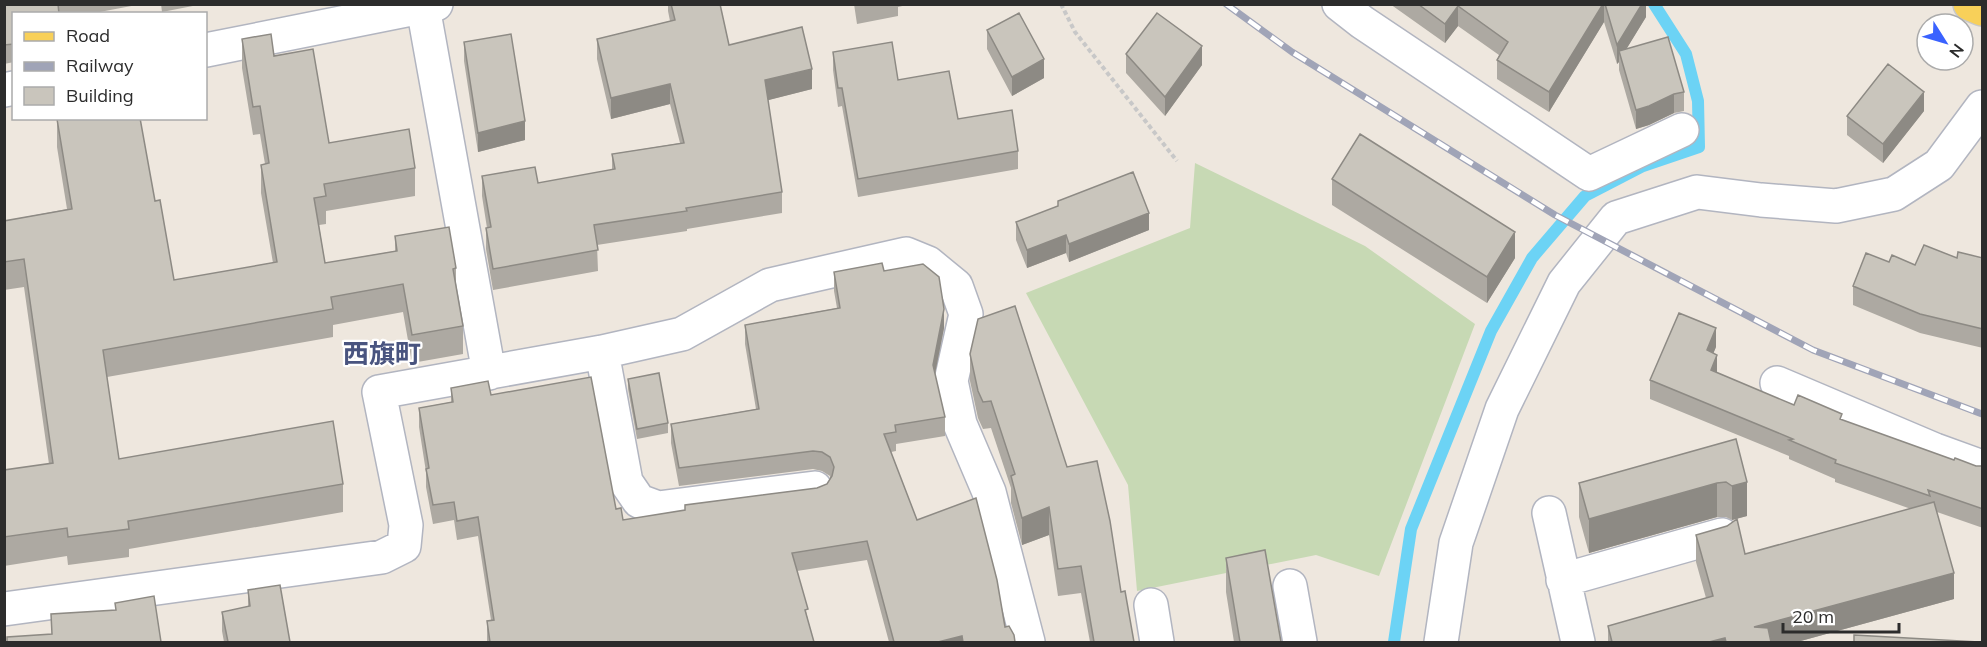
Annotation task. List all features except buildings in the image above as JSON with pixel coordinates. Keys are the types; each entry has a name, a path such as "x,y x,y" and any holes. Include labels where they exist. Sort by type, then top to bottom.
{"main road":[{"path":"1970,4 1983,9"}],"street":[{"path":"1339,4 1362,22 1589,174 1682,130"},
{"path":"207,50 429,6 489,373"},
{"path":"1441,642 1456,543 1502,409 1564,283 1616,218 1696,192 1836,206 1894,195 1939,165 1983,107"},
{"path":"4,609 382,557 404,546 406,525 379,392 602,352 682,334 770,285 906,254 928,263 956,286 966,314 951,381 960,424 989,492 1028,642"},
{"path":"602,352 626,482 639,501 658,508 815,488"},
{"path":"1777,383 1935,450 1983,467"},
{"path":"1549,513 1578,642"},
{"path":"1563,580 1722,536"},
{"path":"1290,586 1300,642"},
{"path":"1151,605 1157,642"}],"path":[{"path":"1061,4 1075,32 1177,161"}],"green space":[{"path":"1195,163 1365,246 1475,324 1379,576 1316,555 1137,591 1128,485 1026,293 1190,228"}],"waterway":[{"path":"1394,642 1411,529 1491,331 1532,258 1585,196 1643,166 1699,147 1698,101 1686,54 1654,4"}],"railway":[{"path":"1226,4 1292,52 1555,215 1813,350 1982,414"}],"district":[{"name":"西旗町","path":"382,353"}]}
